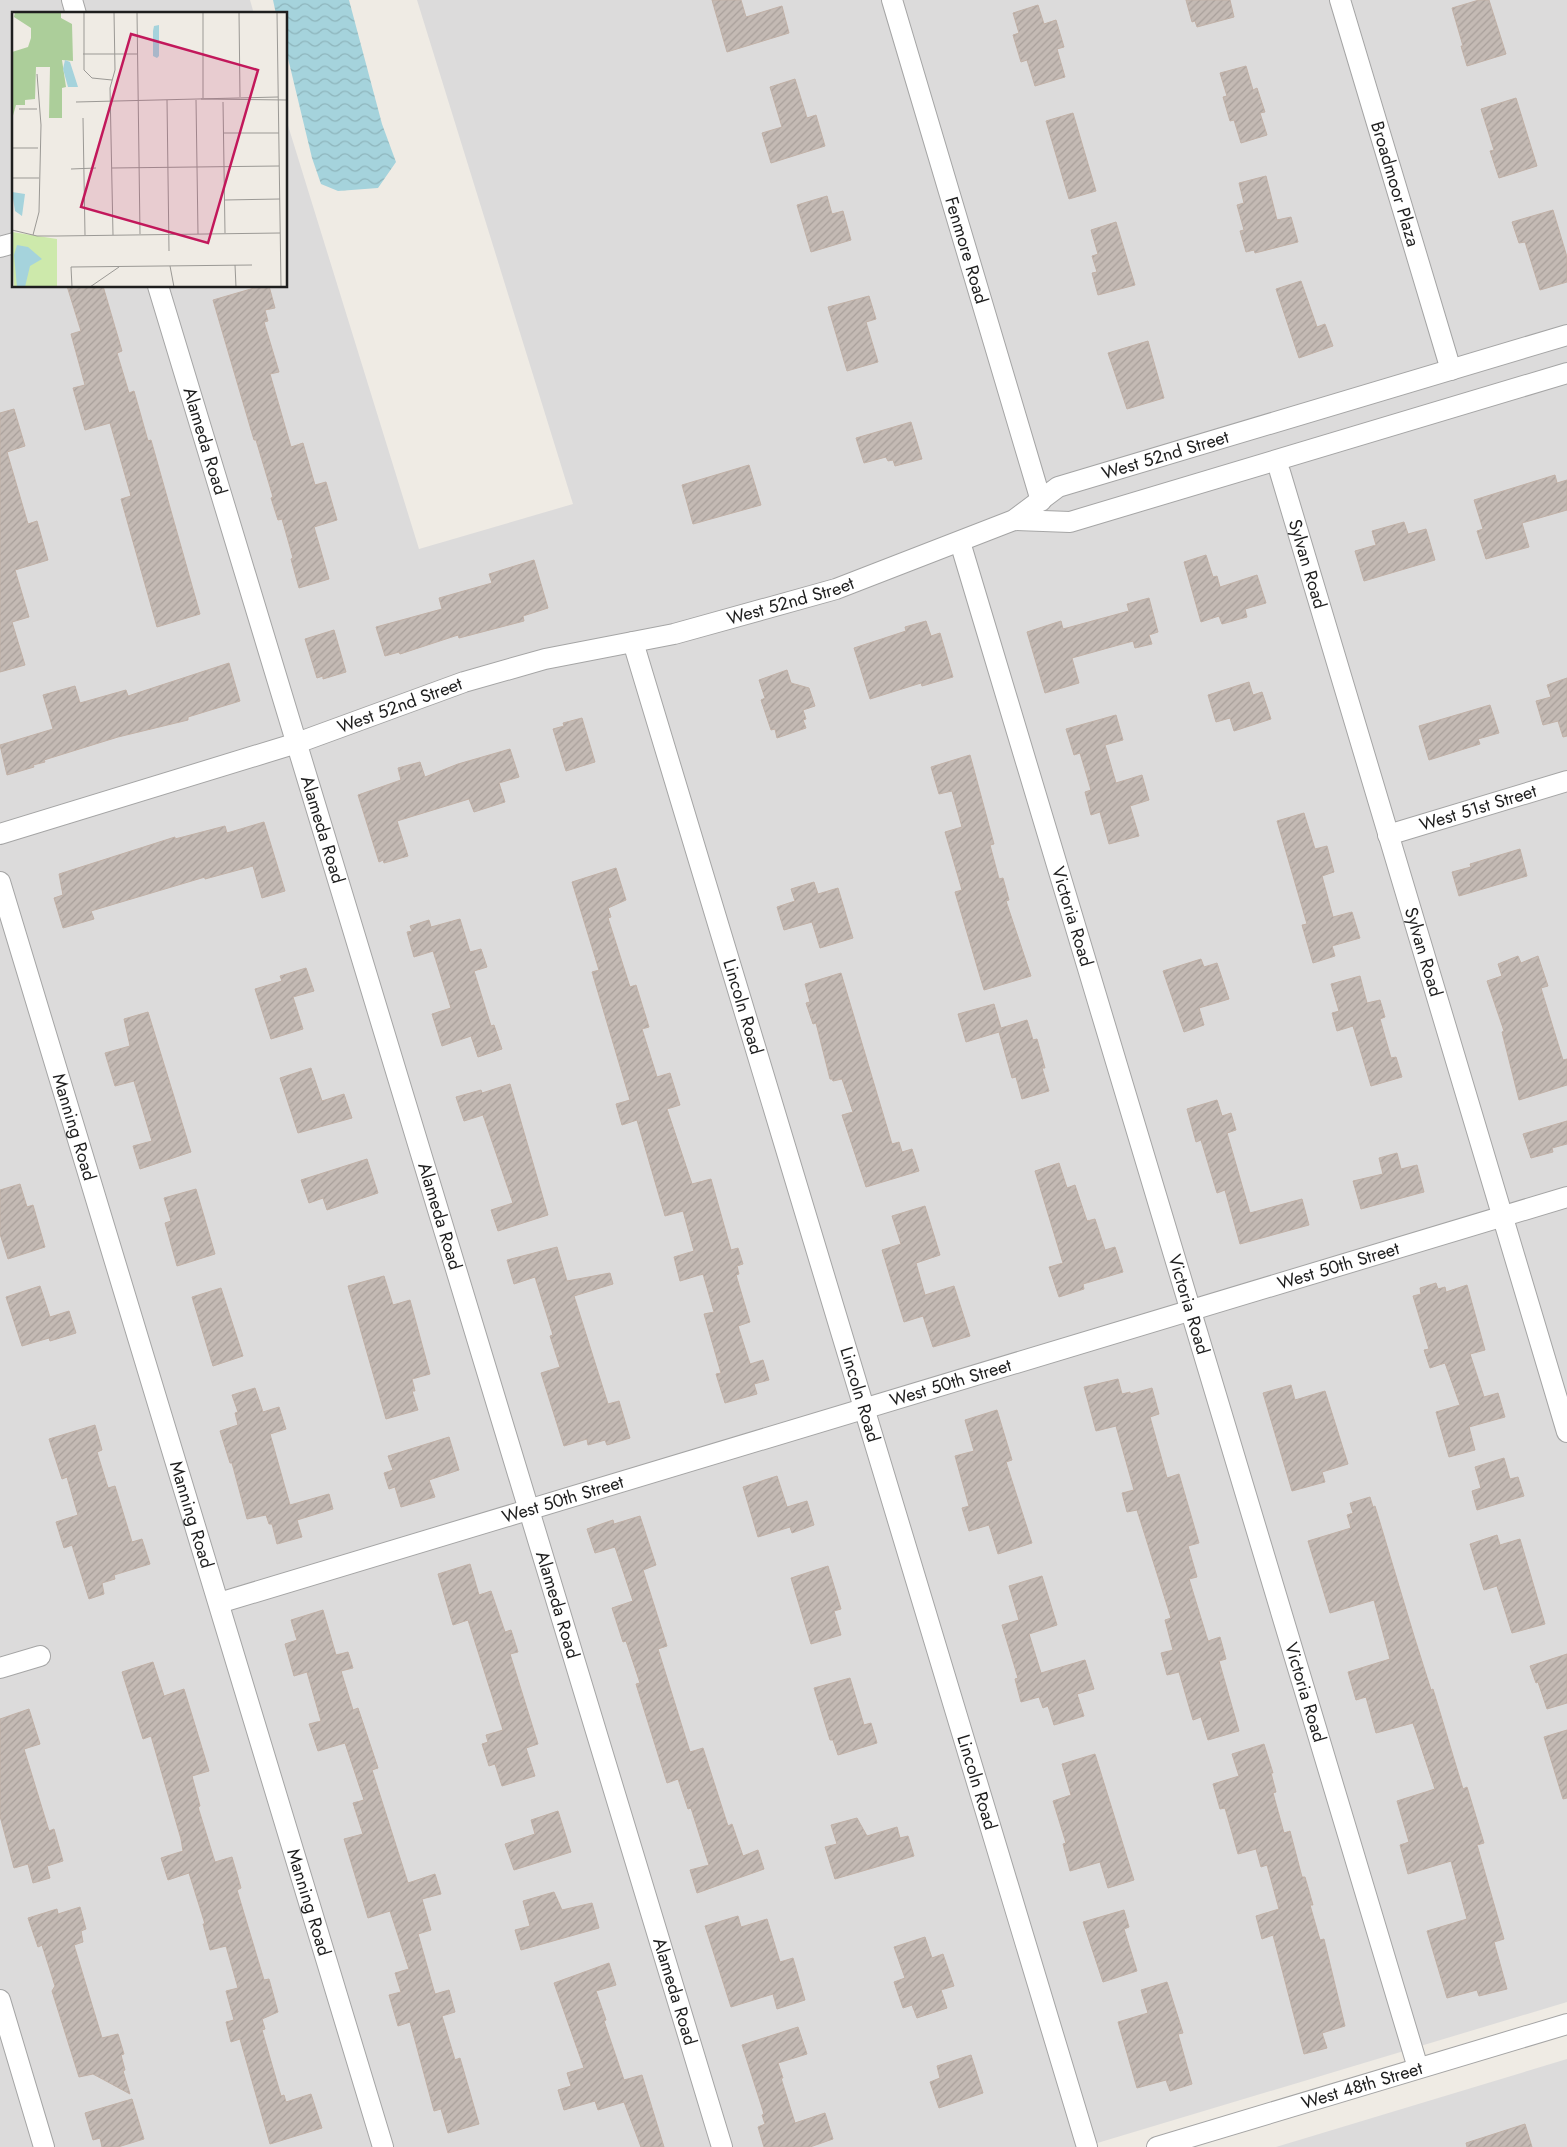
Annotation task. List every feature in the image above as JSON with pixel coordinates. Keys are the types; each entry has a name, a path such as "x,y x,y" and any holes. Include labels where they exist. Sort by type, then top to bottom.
{"street":[{"name":"Fenmore Road","path":"892,0 1041,500"},
{"name":"Broadmoor Plaza","path":"1340,0 1451,370"},
{"path":"0,248 12,244"},
{"name":"Alameda Road","path":"159,288 722,2147"},
{"name":"West 52nd Street","path":"0,834 297,743 464,682 545,659 674,634 836,589 1014,520 1058,487 1567,335"},
{"path":"1014,520 1070,522 1567,373"},
{"name":"Sylvan Road","path":"1280,472 1567,1432"},
{"name":"Victoria Road","path":"960,542 1418,2068"},
{"name":"Lincoln Road","path":"633,642 1087,2147"},
{"name":"West 51st Street","path":"1388,835 1567,782"},
{"name":"Manning Road","path":"0,882 383,2147"},
{"name":"West 50th Street","path":"219,1603 1567,1197"},
{"path":"0,1668 40,1656"},
{"path":"0,2000 44,2147"},
{"name":"West 48th Street","path":"1157,2147 1567,2024"}],"shaded area":[{"path":"0,0 250,0 253,12 12,12 12,288 288,288 288,125 419,549 573,504 417,0 1567,0 1567,2002 1084,2147 0,2147"},
{"path":"1567,2059 1567,2147 1276,2147"}],"water":[{"path":"273,0 349,0 382,124 396,162 378,188 338,191 321,184 312,158 288,58 288,12 276,12"}],"building":[{"path":"712,0 741,0 746,17 782,6 789,33 727,52"},
{"path":"1186,0 1230,0 1234,17 1197,27 1195,21 1192,22"},
{"path":"1479,0 1489,0 1506,54 1467,66 1452,8"},
{"path":"1038,5 1044,24 1056,20 1064,47 1057,49 1065,77 1035,86 1027,60 1021,62 1013,35 1019,33 1013,13"},
{"path":"1246,66 1253,90 1257,88 1265,112 1260,113 1267,135 1241,143 1234,120 1230,121 1223,97 1227,96 1220,73"},
{"path":"795,79 807,118 816,115 825,146 771,163 762,133 782,127 770,87"},
{"path":"1516,98 1537,166 1499,178 1490,151 1494,150 1481,109"},
{"path":"1073,113 1096,191 1069,199 1046,121"},
{"path":"1266,176 1277,220 1291,217 1298,242 1255,253 1254,250 1246,252 1240,231 1244,230 1237,205 1244,203 1239,183"},
{"path":"827,196 832,214 843,211 851,240 811,252 797,205"},
{"path":"1553,210 1567,257 1567,282 1540,290 1525,242 1519,243 1512,222"},
{"path":"1116,222 1135,285 1098,295 1092,273 1097,272 1092,256 1098,254 1091,230"},
{"path":"1301,281 1317,327 1325,324 1333,346 1299,358 1276,289"},
{"path":"68,288 104,288 122,351 117,353 129,393 134,391 148,441 151,440 200,614 157,627 121,499 131,496 110,423 85,430 73,388 85,385 71,334 81,331"},
{"path":"254,288 270,288 275,308 265,310 268,321 264,322 279,372 270,374 291,447 303,443 315,485 326,482 337,520 314,527 329,579 299,588 282,519 278,520 271,498 273,497 256,440 254,440 213,300"},
{"path":"869,296 876,319 866,322 878,362 847,371 828,307"},
{"path":"1148,341 1164,398 1127,409 1108,353"},
{"path":"14,409 25,446 7,452 28,524 37,521 48,560 15,570 29,617 12,622 25,665 0,672 0,413"},
{"path":"911,422 922,459 895,466 893,460 888,461 886,457 864,463 856,438"},
{"path":"749,465 761,505 693,524 682,485"},
{"path":"1555,475 1557,483 1567,480 1567,510 1522,523 1529,547 1486,559 1477,531 1483,529 1474,500"},
{"path":"1404,522 1408,534 1426,529 1435,560 1364,581 1355,551 1376,545 1372,531"},
{"path":"1206,555 1213,577 1217,576 1220,587 1257,575 1266,603 1245,609 1247,617 1222,624 1219,616 1201,622 1184,562"},
{"path":"534,560 548,608 523,616 524,621 459,638 458,635 400,654 399,652 385,656 376,627 442,609 439,598 492,583 489,574"},
{"path":"1149,598 1158,632 1149,635 1152,644 1135,648 1133,641 1072,658 1079,683 1045,693 1027,632 1061,621 1063,629 1129,611 1127,604"},
{"path":"926,621 931,636 940,633 953,677 922,686 921,683 870,699 854,648 906,631 905,627"},
{"path":"334,630 346,672 323,679 323,676 317,678 305,639"},
{"path":"229,663 240,701 188,717 188,720 118,737 44,760 45,762 33,765 34,767 7,775 0,745 53,729 43,695 75,686 80,703 126,690 128,696"},
{"path":"787,670 791,683 809,688 815,706 803,710 806,719 803,720 806,728 777,738 775,729 771,730 761,700 765,698 759,680"},
{"path":"1567,678 1567,736 1563,737 1558,721 1543,725 1536,701 1551,697 1547,685"},
{"path":"1249,682 1253,695 1262,692 1271,719 1234,731 1230,718 1216,722 1208,695"},
{"path":"1490,705 1499,733 1478,739 1480,744 1429,760 1419,726"},
{"path":"1116,715 1123,740 1105,745 1116,783 1142,775 1149,800 1130,806 1139,836 1109,844 1100,812 1091,815 1085,792 1091,790 1080,753 1074,755 1066,729"},
{"path":"582,718 595,762 566,771 553,729 564,726 563,723"},
{"path":"510,749 519,777 499,783 505,802 474,812 469,799 397,821 408,856 384,863 383,860 379,862 358,795 401,780 398,768 420,762 425,777 458,764"},
{"path":"970,755 994,844 990,845 999,879 1003,878 1009,900 1006,901 1031,976 984,990 955,892 962,890 945,832 962,827 952,791 939,794 931,767"},
{"path":"1304,813 1315,849 1327,846 1334,872 1322,876 1333,917 1352,912 1360,938 1332,946 1335,956 1313,963 1302,925 1307,924 1277,821"},
{"path":"264,822 285,891 262,898 253,866 205,879 205,877 91,911 94,919 63,928 54,898 63,895 59,874 175,837 175,839 225,826 227,833"},
{"path":"1520,849 1527,876 1459,896 1452,872 1471,867 1470,864"},
{"path":"616,868 626,900 608,908 611,917 608,918 630,987 636,985 649,1027 642,1029 657,1077 670,1073 680,1105 667,1109 692,1184 711,1179 731,1250 738,1248 743,1264 737,1266 739,1274 736,1275 750,1322 738,1326 750,1364 763,1360 769,1380 754,1384 757,1394 725,1403 716,1374 721,1373 704,1314 714,1312 703,1274 680,1281 674,1257 694,1251 683,1211 665,1216 637,1120 622,1125 616,1104 630,1100 592,972 599,970 572,882"},
{"path":"814,882 818,894 838,888 853,938 820,948 812,922 784,930 777,907 795,901 791,889"},
{"path":"460,919 470,952 481,949 487,967 474,971 491,1026 494,1025 502,1049 478,1057 471,1036 442,1046 432,1014 451,1008 433,951 414,957 407,932 412,931 410,926 429,920 431,927"},
{"path":"1518,956 1521,963 1538,956 1548,986 1541,988 1563,1060 1567,1059 1567,1085 1519,1100 1502,1032 1504,1031 1487,981 1502,976 1498,964"},
{"path":"1201,959 1204,967 1217,963 1229,999 1199,1008 1204,1025 1184,1032 1163,971"},
{"path":"306,968 314,991 293,997 303,1029 271,1039 255,989 282,981 280,976"},
{"path":"841,973 892,1144 899,1142 902,1152 912,1149 919,1171 866,1187 842,1115 853,1112 842,1079 833,1081 830,1079 816,1023 813,1024 806,1003 810,1002 805,984"},
{"path":"1360,976 1367,1003 1380,1000 1385,1017 1380,1019 1391,1058 1396,1057 1402,1077 1371,1086 1353,1026 1337,1031 1332,1013 1339,1011 1331,984"},
{"path":"994,1004 1001,1028 1027,1020 1033,1040 1037,1039 1045,1068 1042,1068 1049,1091 1022,1099 1016,1077 1012,1078 999,1032 966,1042 958,1014"},
{"path":"148,1012 191,1152 140,1169 133,1146 152,1141 134,1081 115,1086 105,1053 130,1046 124,1019"},
{"path":"311,1068 322,1101 344,1094 352,1118 298,1133 280,1078"},
{"path":"510,1084 548,1215 498,1231 491,1210 513,1203 483,1115 464,1121 456,1097 481,1090 482,1093"},
{"path":"1217,1100 1222,1116 1231,1113 1236,1130 1227,1133 1250,1213 1302,1199 1309,1225 1240,1244 1225,1190 1217,1193 1201,1140 1196,1142 1187,1109"},
{"path":"1567,1121 1567,1144 1552,1148 1553,1152 1531,1158 1523,1134"},
{"path":"1397,1153 1401,1169 1417,1165 1424,1192 1361,1209 1353,1181 1383,1174 1379,1158"},
{"path":"367,1159 378,1193 327,1210 323,1198 309,1203 301,1180"},
{"path":"1059,1163 1067,1188 1075,1185 1087,1221 1095,1219 1105,1250 1115,1247 1123,1272 1083,1284 1084,1289 1059,1297 1049,1267 1063,1263 1035,1171"},
{"path":"20,1184 27,1207 33,1205 45,1247 8,1259 0,1234 0,1190"},
{"path":"196,1189 215,1254 177,1266 165,1223 171,1221 164,1198"},
{"path":"925,1206 940,1255 916,1263 925,1295 954,1286 970,1336 933,1347 923,1316 904,1322 882,1250 901,1244 892,1216"},
{"path":"557,1247 567,1281 610,1273 613,1284 574,1296 608,1404 619,1401 630,1438 607,1445 605,1440 588,1445 587,1439 564,1446 541,1373 560,1367 550,1336 553,1335 535,1277 514,1284 507,1260"},
{"path":"384,1276 393,1305 410,1300 430,1374 412,1379 415,1391 412,1391 418,1410 386,1419 348,1286"},
{"path":"1436,1283 1438,1289 1445,1287 1446,1292 1467,1285 1485,1350 1470,1354 1484,1397 1498,1393 1505,1417 1469,1427 1475,1450 1449,1457 1436,1412 1460,1405 1445,1363 1430,1368 1424,1350 1429,1349 1413,1296 1421,1294 1420,1288"},
{"path":"40,1286 50,1317 69,1311 76,1333 50,1341 49,1338 22,1346 6,1297"},
{"path":"221,1288 243,1356 213,1366 192,1297"},
{"path":"1118,1379 1122,1394 1130,1392 1130,1394 1152,1388 1159,1414 1150,1417 1167,1478 1179,1474 1199,1543 1188,1546 1197,1577 1189,1579 1208,1641 1220,1637 1226,1659 1219,1661 1239,1731 1208,1740 1201,1717 1193,1720 1179,1672 1167,1675 1161,1653 1173,1650 1165,1620 1171,1618 1137,1510 1127,1512 1122,1493 1134,1490 1116,1426 1096,1431 1084,1387"},
{"path":"1291,1385 1295,1400 1325,1391 1348,1464 1322,1472 1325,1482 1292,1491 1263,1393"},
{"path":"255,1388 263,1412 279,1407 286,1429 270,1434 290,1505 329,1494 333,1509 297,1520 302,1537 277,1544 272,1524 269,1524 266,1515 247,1519 232,1463 230,1463 220,1431 238,1425 235,1413 238,1412 232,1395"},
{"path":"997,1410 1012,1460 1006,1462 1032,1543 998,1554 989,1525 969,1531 962,1508 969,1506 955,1456 974,1451 965,1420"},
{"path":"95,1425 102,1450 97,1452 108,1488 115,1486 132,1542 142,1539 150,1564 114,1575 115,1579 102,1583 104,1594 89,1599 72,1545 64,1548 56,1522 78,1515 67,1477 62,1479 49,1439"},
{"path":"449,1437 459,1470 429,1480 435,1497 401,1507 395,1487 389,1489 384,1473 393,1470 388,1456"},
{"path":"1504,1458 1510,1479 1518,1477 1524,1496 1477,1510 1472,1491 1481,1488 1475,1467"},
{"path":"777,1476 787,1507 807,1501 814,1525 792,1533 790,1527 758,1537 743,1487"},
{"path":"1370,1497 1373,1507 1375,1506 1463,1789 1467,1787 1484,1843 1477,1845 1504,1939 1494,1942 1507,1989 1479,1996 1477,1990 1447,1998 1427,1931 1467,1919 1451,1861 1408,1874 1400,1845 1409,1842 1397,1801 1435,1789 1413,1723 1376,1733 1366,1697 1356,1700 1348,1672 1390,1659 1374,1600 1330,1613 1308,1541 1351,1528 1347,1515 1353,1513 1350,1503"},
{"path":"640,1516 656,1565 643,1570 667,1646 658,1649 690,1752 703,1748 728,1826 732,1824 743,1856 758,1850 764,1869 697,1893 690,1870 709,1865 691,1808 688,1809 678,1779 667,1783 636,1684 640,1683 626,1641 623,1642 612,1608 633,1601 615,1547 595,1553 587,1529 613,1520 614,1524"},
{"path":"1497,1535 1500,1545 1520,1539 1545,1624 1512,1633 1497,1586 1484,1590 1470,1544"},
{"path":"470,1564 479,1595 491,1591 505,1632 511,1630 518,1652 510,1654 538,1744 526,1748 535,1776 502,1786 495,1764 489,1766 482,1744 488,1742 486,1735 503,1730 468,1620 453,1625 438,1574"},
{"path":"828,1566 841,1609 834,1611 841,1635 811,1644 791,1578"},
{"path":"1042,1576 1057,1625 1029,1634 1041,1673 1085,1660 1094,1689 1077,1694 1084,1716 1054,1725 1048,1706 1043,1708 1039,1697 1021,1702 1015,1679 1018,1678 1002,1625 1019,1620 1009,1586"},
{"path":"323,1610 336,1655 348,1652 353,1668 341,1671 353,1710 358,1708 378,1768 372,1770 408,1883 435,1874 441,1894 422,1899 431,1930 418,1934 435,1994 449,1990 455,2012 442,2016 455,2060 460,2058 479,2124 448,2133 441,2109 434,2111 410,2022 398,2026 389,1995 401,1992 395,1973 409,1969 390,1911 368,1918 344,1839 363,1834 353,1803 364,1800 345,1743 318,1751 309,1724 321,1721 307,1672 294,1676 285,1644 297,1640 291,1620"},
{"path":"1567,1654 1567,1703 1547,1709 1538,1682 1536,1683 1530,1666"},
{"path":"153,1662 164,1696 184,1689 209,1771 192,1776 200,1806 198,1807 215,1862 232,1857 241,1888 237,1890 264,1980 269,1979 278,2012 262,2019 265,2029 262,2030 281,2096 284,2095 286,2102 311,2094 322,2128 270,2144 240,2039 231,2042 226,2022 234,2020 226,1991 238,1988 226,1946 210,1950 203,1924 205,1924 189,1873 168,1880 161,1858 183,1851 181,1839 151,1736 143,1739 122,1672"},
{"path":"850,1678 864,1725 871,1723 877,1743 838,1755 833,1740 830,1740 814,1688"},
{"path":"29,1709 40,1744 24,1749 49,1831 54,1829 63,1861 47,1866 50,1878 33,1883 28,1864 14,1868 0,1816 0,1719"},
{"path":"1567,1730 1567,1798 1563,1799 1544,1737"},
{"path":"1264,1744 1273,1773 1271,1773 1276,1792 1273,1793 1284,1833 1290,1831 1302,1877 1305,1877 1313,1905 1310,1905 1320,1940 1324,1939 1345,2026 1322,2033 1327,2048 1304,2054 1273,1935 1262,1939 1256,1916 1279,1909 1267,1865 1261,1867 1256,1849 1238,1854 1225,1808 1220,1809 1213,1784 1239,1776 1232,1754"},
{"path":"1095,1754 1134,1880 1108,1888 1100,1862 1070,1871 1063,1844 1066,1843 1053,1801 1071,1795 1062,1764"},
{"path":"558,1811 571,1852 514,1870 505,1844 535,1834 531,1820"},
{"path":"857,1818 867,1836 897,1827 900,1838 908,1836 914,1856 835,1879 825,1847 837,1844 831,1825"},
{"path":"554,1892 562,1910 592,1903 599,1928 521,1950 515,1930 530,1926 523,1901"},
{"path":"80,1907 86,1929 81,1931 83,1942 74,1945 102,2038 118,2034 124,2054 121,2055 125,2070 123,2071 130,2094 93,2074 79,2077 52,1991 55,1986 42,1945 38,1947 28,1918 57,1909 58,1914"},
{"path":"1124,1910 1129,1927 1124,1929 1137,1971 1103,1982 1083,1922"},
{"path":"738,1916 741,1927 767,1919 780,1962 793,1958 805,2000 777,2009 773,1994 731,2007 705,1926"},
{"path":"925,1937 932,1958 943,1954 954,1986 941,1990 947,2008 917,2018 912,2005 903,2008 894,1982 905,1978 894,1947"},
{"path":"609,1963 616,1985 596,1991 606,2020 604,2021 624,2080 642,2075 664,2147 641,2147 624,2102 598,2110 595,2101 564,2110 558,2090 571,2086 567,2073 584,2068 554,1983"},
{"path":"1167,1982 1183,2033 1178,2034 1192,2084 1170,2091 1166,2080 1137,2088 1118,2022 1148,2013 1141,1990"},
{"path":"798,2027 807,2054 778,2063 795,2123 825,2113 833,2139 810,2147 764,2147 758,2127 765,2124 762,2115 764,2114 742,2045"},
{"path":"971,2055 983,2093 939,2108 930,2082 940,2078 937,2066"},
{"path":"132,2099 144,2139 118,2147 102,2147 100,2138 93,2140 85,2113"},
{"path":"1525,2124 1532,2147 1467,2147 1466,2143"}]}
